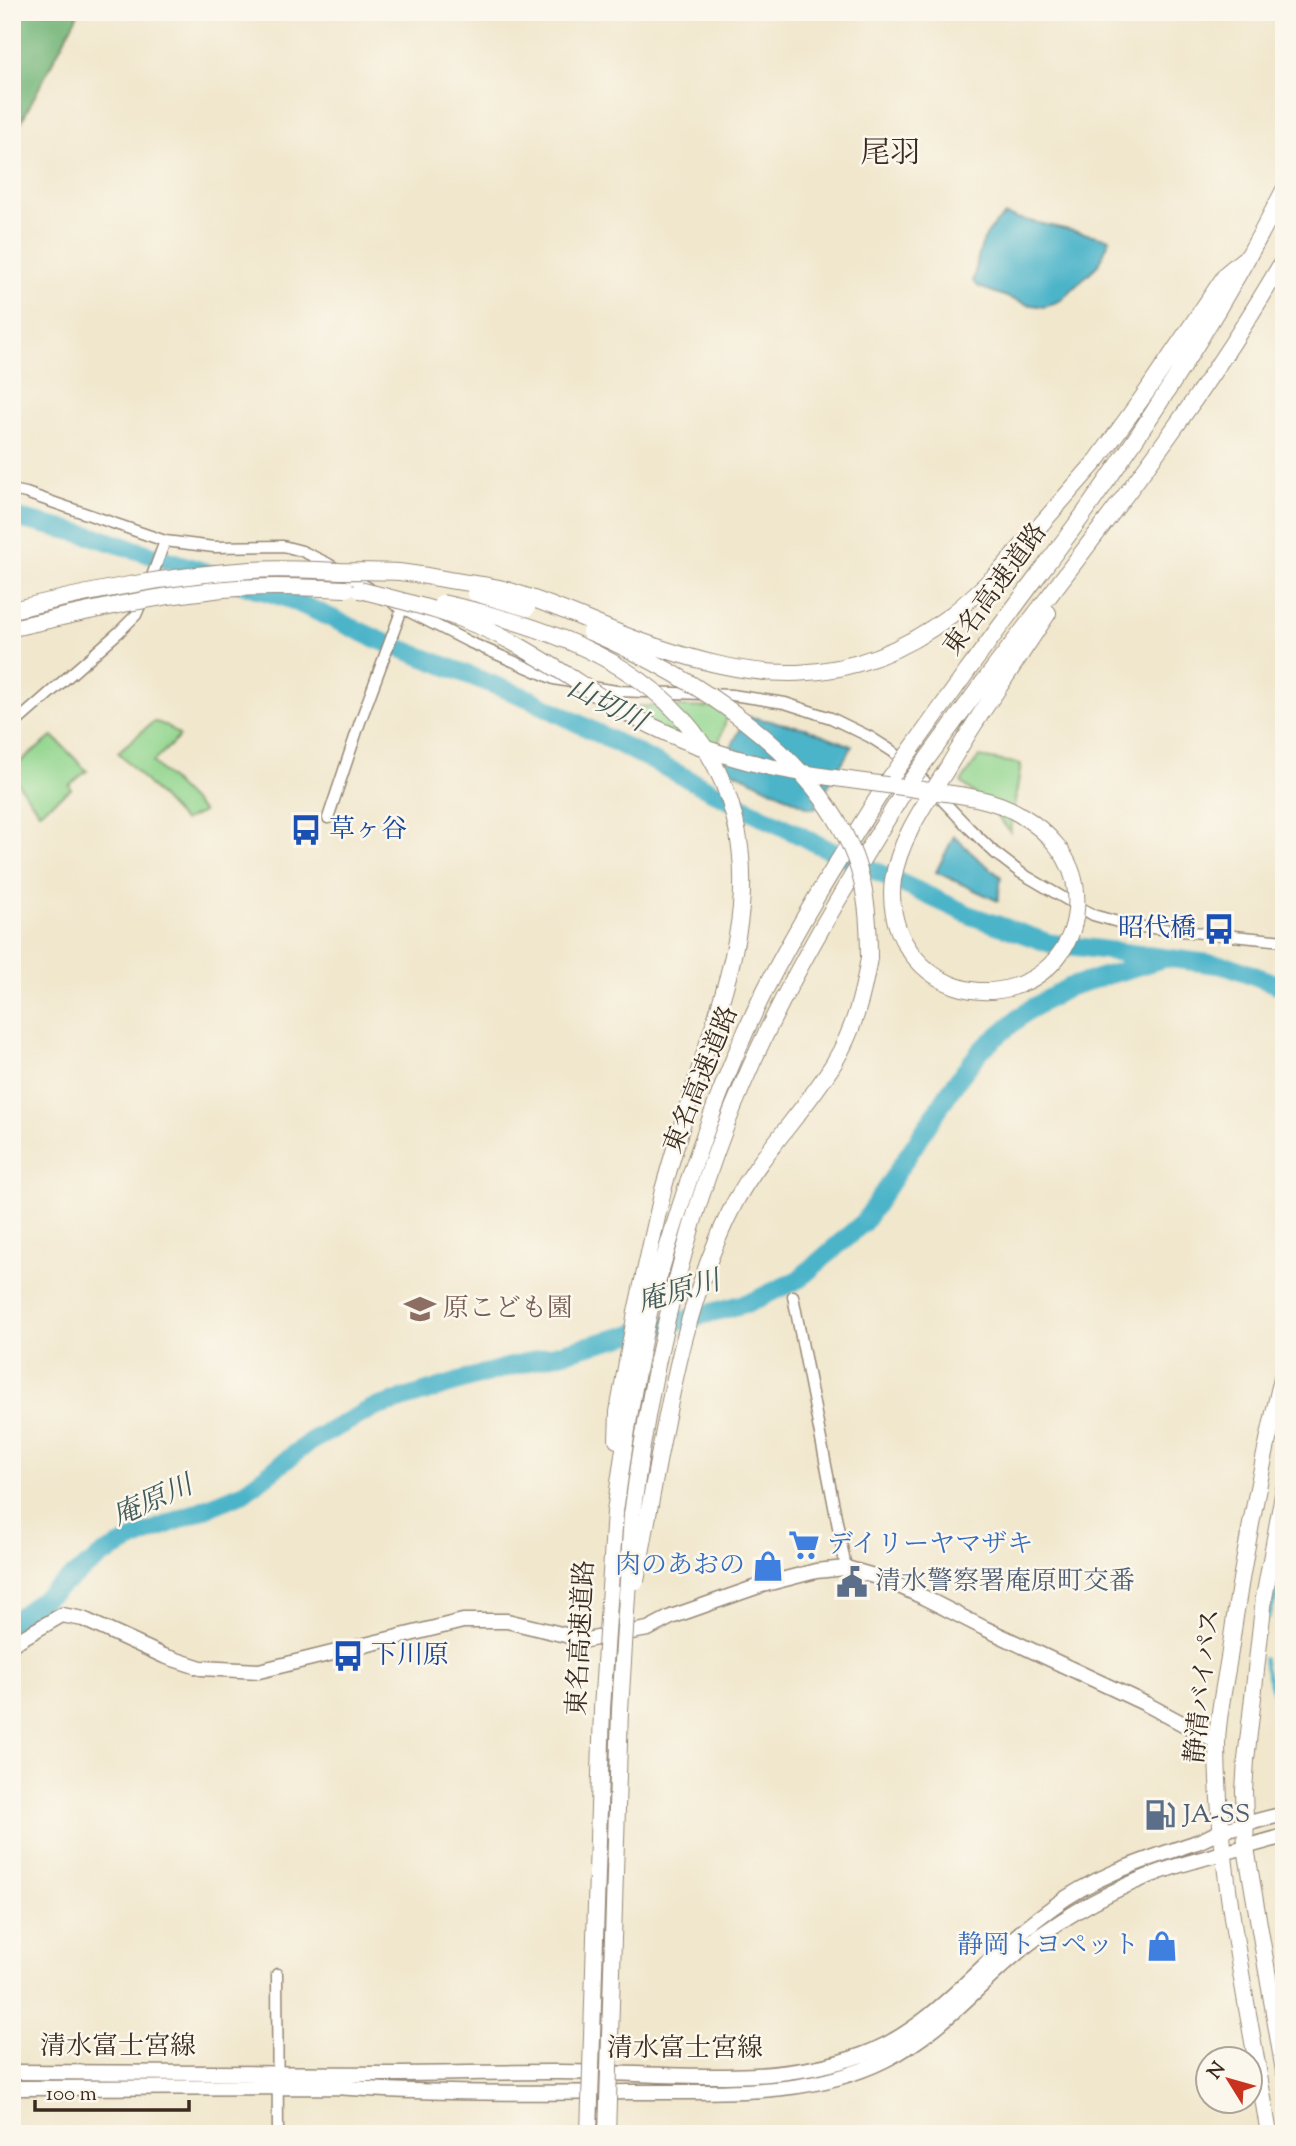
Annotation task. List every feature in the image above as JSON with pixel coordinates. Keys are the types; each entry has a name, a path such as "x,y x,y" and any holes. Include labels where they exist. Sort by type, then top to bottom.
{"highway":[{"name":"東名高速道路","path":"607,2134 622,1663 640,1515 639,1459 691,1203 713,1111 765,989 856,832 895,772 1083,514 1152,398 1252,253 1284,190"},
{"name":"東名高速道路","path":"589,2134 602,1709 619,1462 643,1312 759,1050 807,952 872,843 910,782 988,688 1182,417 1284,259"},
{"path":"12,610 159,579 254,570 399,572 502,589 689,658 730,668 778,673 826,671 889,652 922,635 950,615 1002,569 1152,398"},
{"path":"310,570 396,577 470,592 560,619 602,637 680,678 760,734 794,764 832,811 849,842 865,893 869,958 864,994 855,1020 824,1079 759,1163 735,1204 709,1261 696,1298 660,1454 640,1515"},
{"path":"12,628 159,597 209,590 279,587 353,589 424,600 494,616 562,638 594,652 641,680 677,711 692,728 717,768 732,806 738,835 741,884 737,935 716,1019 663,1191 643,1312"},
{"path":"353,589 420,605 488,629 621,709 694,744 768,766 926,790 938,792 950,794 998,804 1037,825 1061,850 1075,887 1076,906 1069,939 1046,969 1031,979 996,991 973,991 937,978 913,956 901,937 892,905 893,880 919,814 927,801 934,790 960,746 980,714 988,688"},
{"name":"静清バイパス","path":"1269,2134 1223,1853 1217,1742 1255,1496 1284,1369"},
{"name":"静清バイパス","path":"1284,1489 1264,1598 1245,1760 1244,1791 1246,1848 1284,2071"}],"main road":[{"path":"12,1644 62,1615 83,1619 164,1656 201,1668 260,1671 463,1621 507,1621 586,1640 648,1629 671,1617 762,1585 816,1571 846,1567 904,1588 1146,1704 1217,1742"},
{"name":"清水富士宮線","path":"12,2072 557,2072 700,2076 797,2072 838,2063 883,2046 919,2024 952,1997 1020,1932 1078,1891 1121,1868 1222,1831 1284,1814"},
{"name":"清水富士宮線","path":"12,2088 334,2087 557,2093 744,2092 830,2080 883,2062 911,2046 938,2027 1015,1955 1044,1932 1102,1897 1165,1871 1284,1836"}],"street":[{"path":"12,490 165,541 214,547 283,546 302,551 327,563 402,609 554,679 617,691 732,695 785,703 831,718 892,751 995,852 1021,873 1093,915 1132,926 1284,941"},
{"path":"12,726 136,614 155,573 165,541"},
{"path":"328,818 402,609"},
{"path":"793,1296 846,1567"},
{"path":"277,1974 278,2134"}],"green space":[{"path":"14,12 79,12 12,139 12,38 18,38"},
{"path":"638,706 730,708 715,754 635,720"},
{"path":"156,722 180,736 153,762 203,812 183,821 118,752"},
{"path":"53,736 87,771 69,785 71,789 39,812 12,775 12,768"},
{"path":"979,757 1021,764 1010,832 993,810 961,782"}],"water":[{"path":"1005,215 1110,239 1099,264 1061,300 1045,307 1026,304 979,287 973,281 985,237"},
{"path":"746,718 805,728 852,746 815,808 727,768 724,761"},
{"path":"954,836 1001,877 998,901 936,872"}],"waterway":[{"name":"山切川","path":"12,517 92,536 292,600 379,640 530,699 819,845 972,916 1049,943 1229,966 1284,987"},
{"name":"庵原川","path":"12,1622 104,1554 243,1493 311,1441 371,1409 483,1374 751,1302 799,1279 864,1222 956,1082 981,1050 1027,1011 1069,987 1165,958"},
{"path":"1269,1617 1284,1571"},
{"path":"1264,1659 1269,1681 1284,1716"}],"place":[{"name":"草ヶ谷","path":"306,830"},
{"name":"昭代橋","path":"1219,929"},
{"name":"原こども園","path":"420,1309"},
{"name":"デイリーヤマザキ","path":"804,1545"},
{"name":"肉のあおの","path":"768,1566"},
{"name":"清水警察署庵原町交番","path":"852,1582"},
{"name":"下川原","path":"348,1656"},
{"name":"JA-SS","path":"1160,1815"},
{"name":"静岡トヨペット","path":"1162,1946"}],"district":[{"name":"尾羽","path":"890,154"}]}
